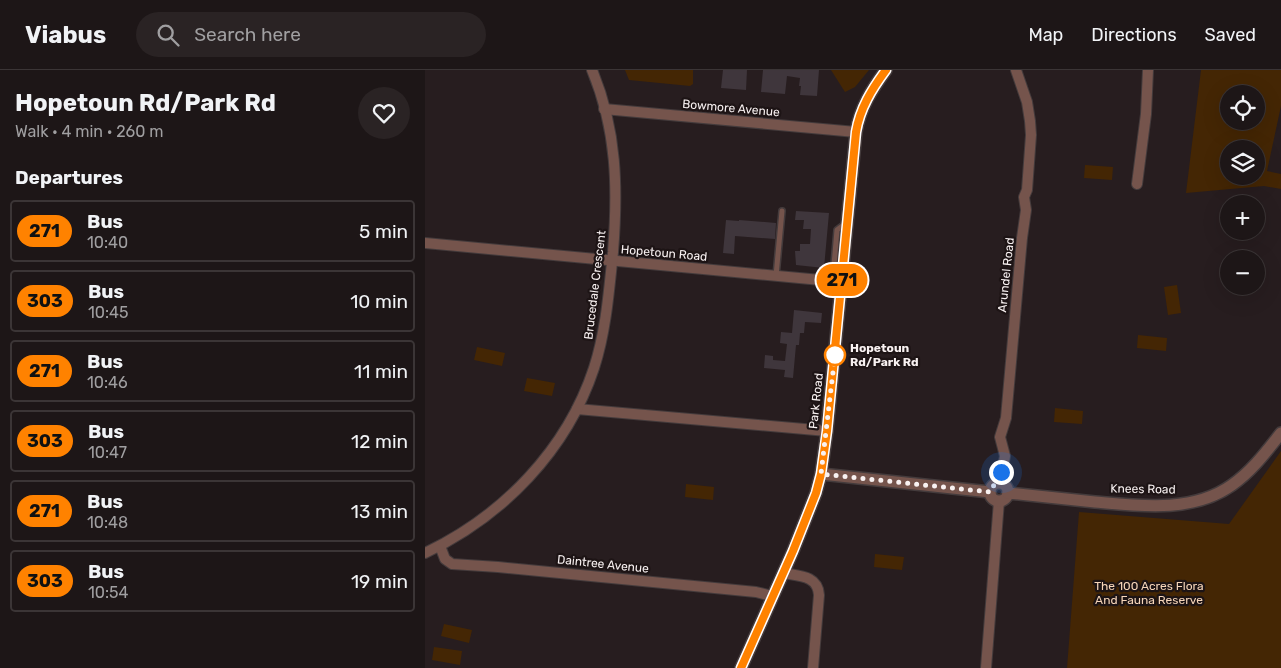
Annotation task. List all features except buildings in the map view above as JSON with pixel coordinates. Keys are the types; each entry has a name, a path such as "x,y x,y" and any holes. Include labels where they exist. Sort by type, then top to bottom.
{"street":[{"name":"Brucedale Crescent","path":"425,553 440,546 486,516 517,490 550,452 577,408 594,368 607,309 615,222 616,183 613,148 592,70"},
{"name":"Park Road","path":"741,668 809,511 821,474 827,431 856,132 860,114 867,98 886,70"},
{"name":"Arundel Road","path":"1000,483 1005,456 1000,437 1006,418 1022,238 1027,210 1024,197 1027,190 1031,135 1027,102 1016,70"},
{"path":"1137,184 1146,114 1148,70"},
{"name":"Bowmore Avenue","path":"604,109 856,132"},
{"name":"Hopetoun Road","path":"425,243 776,276 842,277"},
{"path":"577,408 827,431"},
{"name":"Knees Road","path":"1009,493 1143,505 1177,505 1205,499 1231,486 1258,463 1281,433"},
{"path":"821,474 990,492"},
{"path":"1000,483 1007,488 1009,493 1004,500 999,501 992,498 990,492 994,485 1000,483"},
{"path":"986,668 999,501"},
{"name":"Daintree Avenue","path":"440,546 445,558 452,564 746,591 772,596"},
{"path":"783,573 810,578 817,586 819,595 813,668"}],"lane":[{"path":"776,276 782,212"}],"green space":[{"path":"625,70 693,70 693,84 690,86 629,80"},
{"path":"831,70 869,70 855,87 845,92"},
{"path":"1201,70 1281,70 1281,106 1267,171 1281,174 1281,189 1264,186 1186,193"},
{"path":"1085,165 1113,167 1112,180 1084,178"},
{"path":"1177,285 1181,313 1168,315 1164,287"},
{"path":"1138,335 1167,338 1166,351 1137,348"},
{"path":"477,347 505,353 502,366 474,360"},
{"path":"527,378 555,383 552,396 524,391"},
{"path":"1055,408 1083,411 1082,424 1054,422"},
{"name":"The 100 Acres Flora And Fauna Reserve","path":"1281,451 1281,668 1067,668 1079,512 1229,524"},
{"path":"686,484 714,487 713,500 685,497"},
{"path":"875,554 904,557 902,570 874,567"},
{"path":"444,624 472,630 469,643 441,636"},
{"path":"434,647 462,651 460,665 432,660"}],"bus line":[{"name":"271","path":"741,668 793,551 816,493 821,474 827,431 857,123 867,98 886,70"}],"place":[{"name":"Hopetoun Rd/Park Rd","path":"835,355"}],"route":[{"path":"835,355 821,474 990,492 994,485 1000,483 1001,472"}]}
